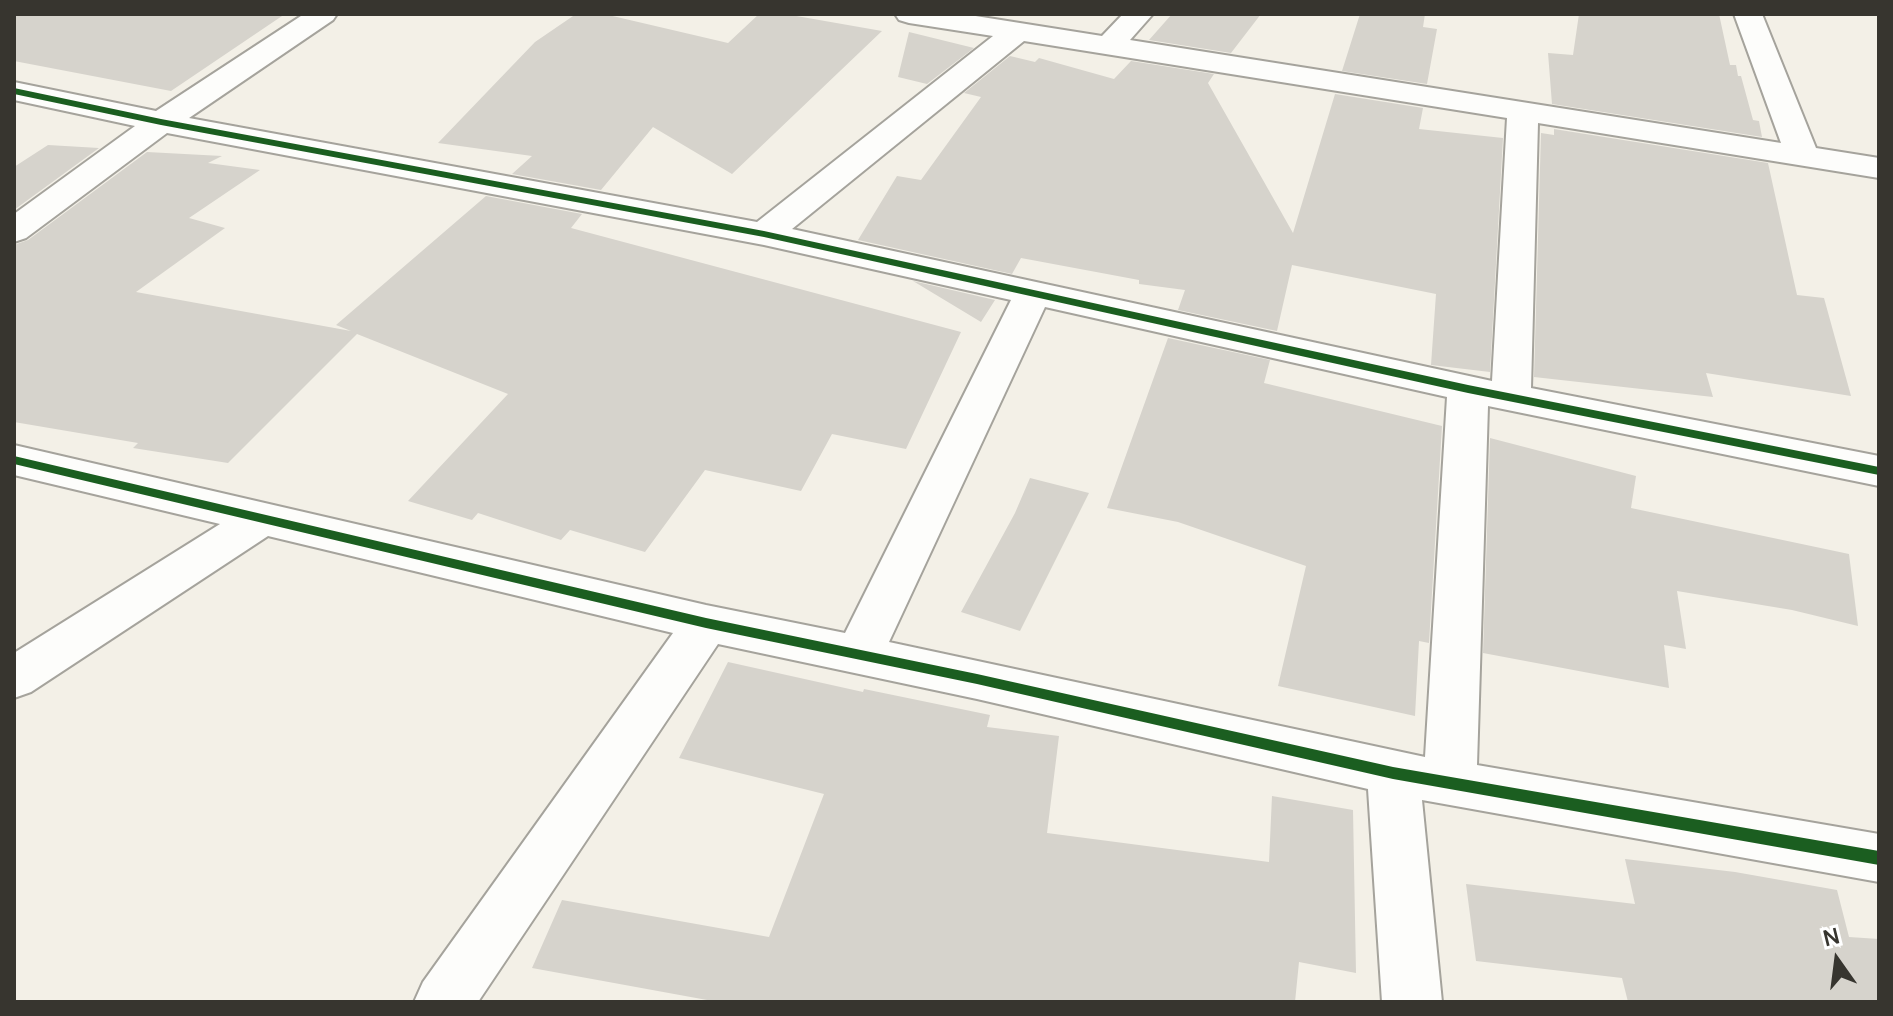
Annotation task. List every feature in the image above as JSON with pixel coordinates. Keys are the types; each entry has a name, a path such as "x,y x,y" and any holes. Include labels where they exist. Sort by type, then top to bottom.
{"street":[{"path":"14,231 161,122 323,14"},
{"path":"909,14 1879,168"},
{"path":"1108,46 1139,14"},
{"path":"1748,14 1802,155"},
{"path":"764,234 1018,31"},
{"path":"14,91 161,122 764,234 1490,393 1879,471"},
{"path":"1450,782 1523,111"},
{"path":"858,656 1033,293"},
{"path":"14,460 706,623 977,679 1393,773 1879,858"},
{"path":"14,678 261,519"},
{"path":"444,1002 706,623"},
{"path":"1393,773 1412,1002"}],"building":[{"path":"14,14 285,14 171,91 14,61"},
{"path":"576,14 604,14 728,43 759,14 785,14 882,31 732,174 653,127 601,190 512,174 532,156 438,143 535,42"},
{"path":"1172,14 1261,14 1231,53 1149,40"},
{"path":"1360,14 1425,14 1423,27 1437,29 1427,84 1342,71"},
{"path":"1579,14 1719,14 1730,65 1736,65 1738,76 1741,76 1753,120 1759,121 1762,137 1552,104 1548,53 1573,55"},
{"path":"909,32 974,48 927,84 898,77"},
{"path":"1010,56 1035,62 1039,58 1114,79 1131,61 1214,74 1208,83 1293,233 1335,94 1423,108 1419,129 1503,138 1490,372 1431,365 1436,294 1292,265 1277,331 1178,310 1185,290 1139,284 1139,280 1021,258 1012,274 858,240 897,176 921,180 981,97 964,93"},
{"path":"1554,129 1768,163 1797,295 1824,298 1851,396 1706,373 1713,397 1534,377 1541,133 1554,135"},
{"path":"48,145 99,148 14,210 14,167"},
{"path":"147,152 222,156 208,163 260,170 189,218 225,228 136,292 351,331 336,325 486,196 582,214 571,228 961,332 906,449 832,434 801,491 705,470 645,552 570,530 561,540 478,513 472,520 408,501 508,394 357,334 228,463 133,448 138,443 14,422 14,245 28,240"},
{"path":"913,281 995,300 981,322"},
{"path":"1168,338 1270,360 1264,383 1442,426 1429,643 1419,641 1415,716 1278,686 1306,566 1178,522 1107,508"},
{"path":"1490,438 1636,476 1631,508 1849,554 1858,626 1792,610 1677,591 1686,649 1664,645 1669,688 1483,653"},
{"path":"1030,478 1089,493 1020,631 961,612 1015,513"},
{"path":"728,662 863,692 864,689 990,715 987,727 1059,736 1047,833 1269,862 1272,796 1353,810 1356,973 1299,962 1295,1002 718,1002 532,968 562,900 769,937 824,794 679,758"},
{"path":"1625,859 1735,872 1837,890 1849,937 1879,939 1879,1002 1628,1002 1622,978 1476,961 1466,884 1635,904"}],"cycle path":[{"path":"14,91 161,122 764,234 1468,389 1879,471"},
{"path":"14,460 706,623 977,679 1393,773 1879,858"}]}
